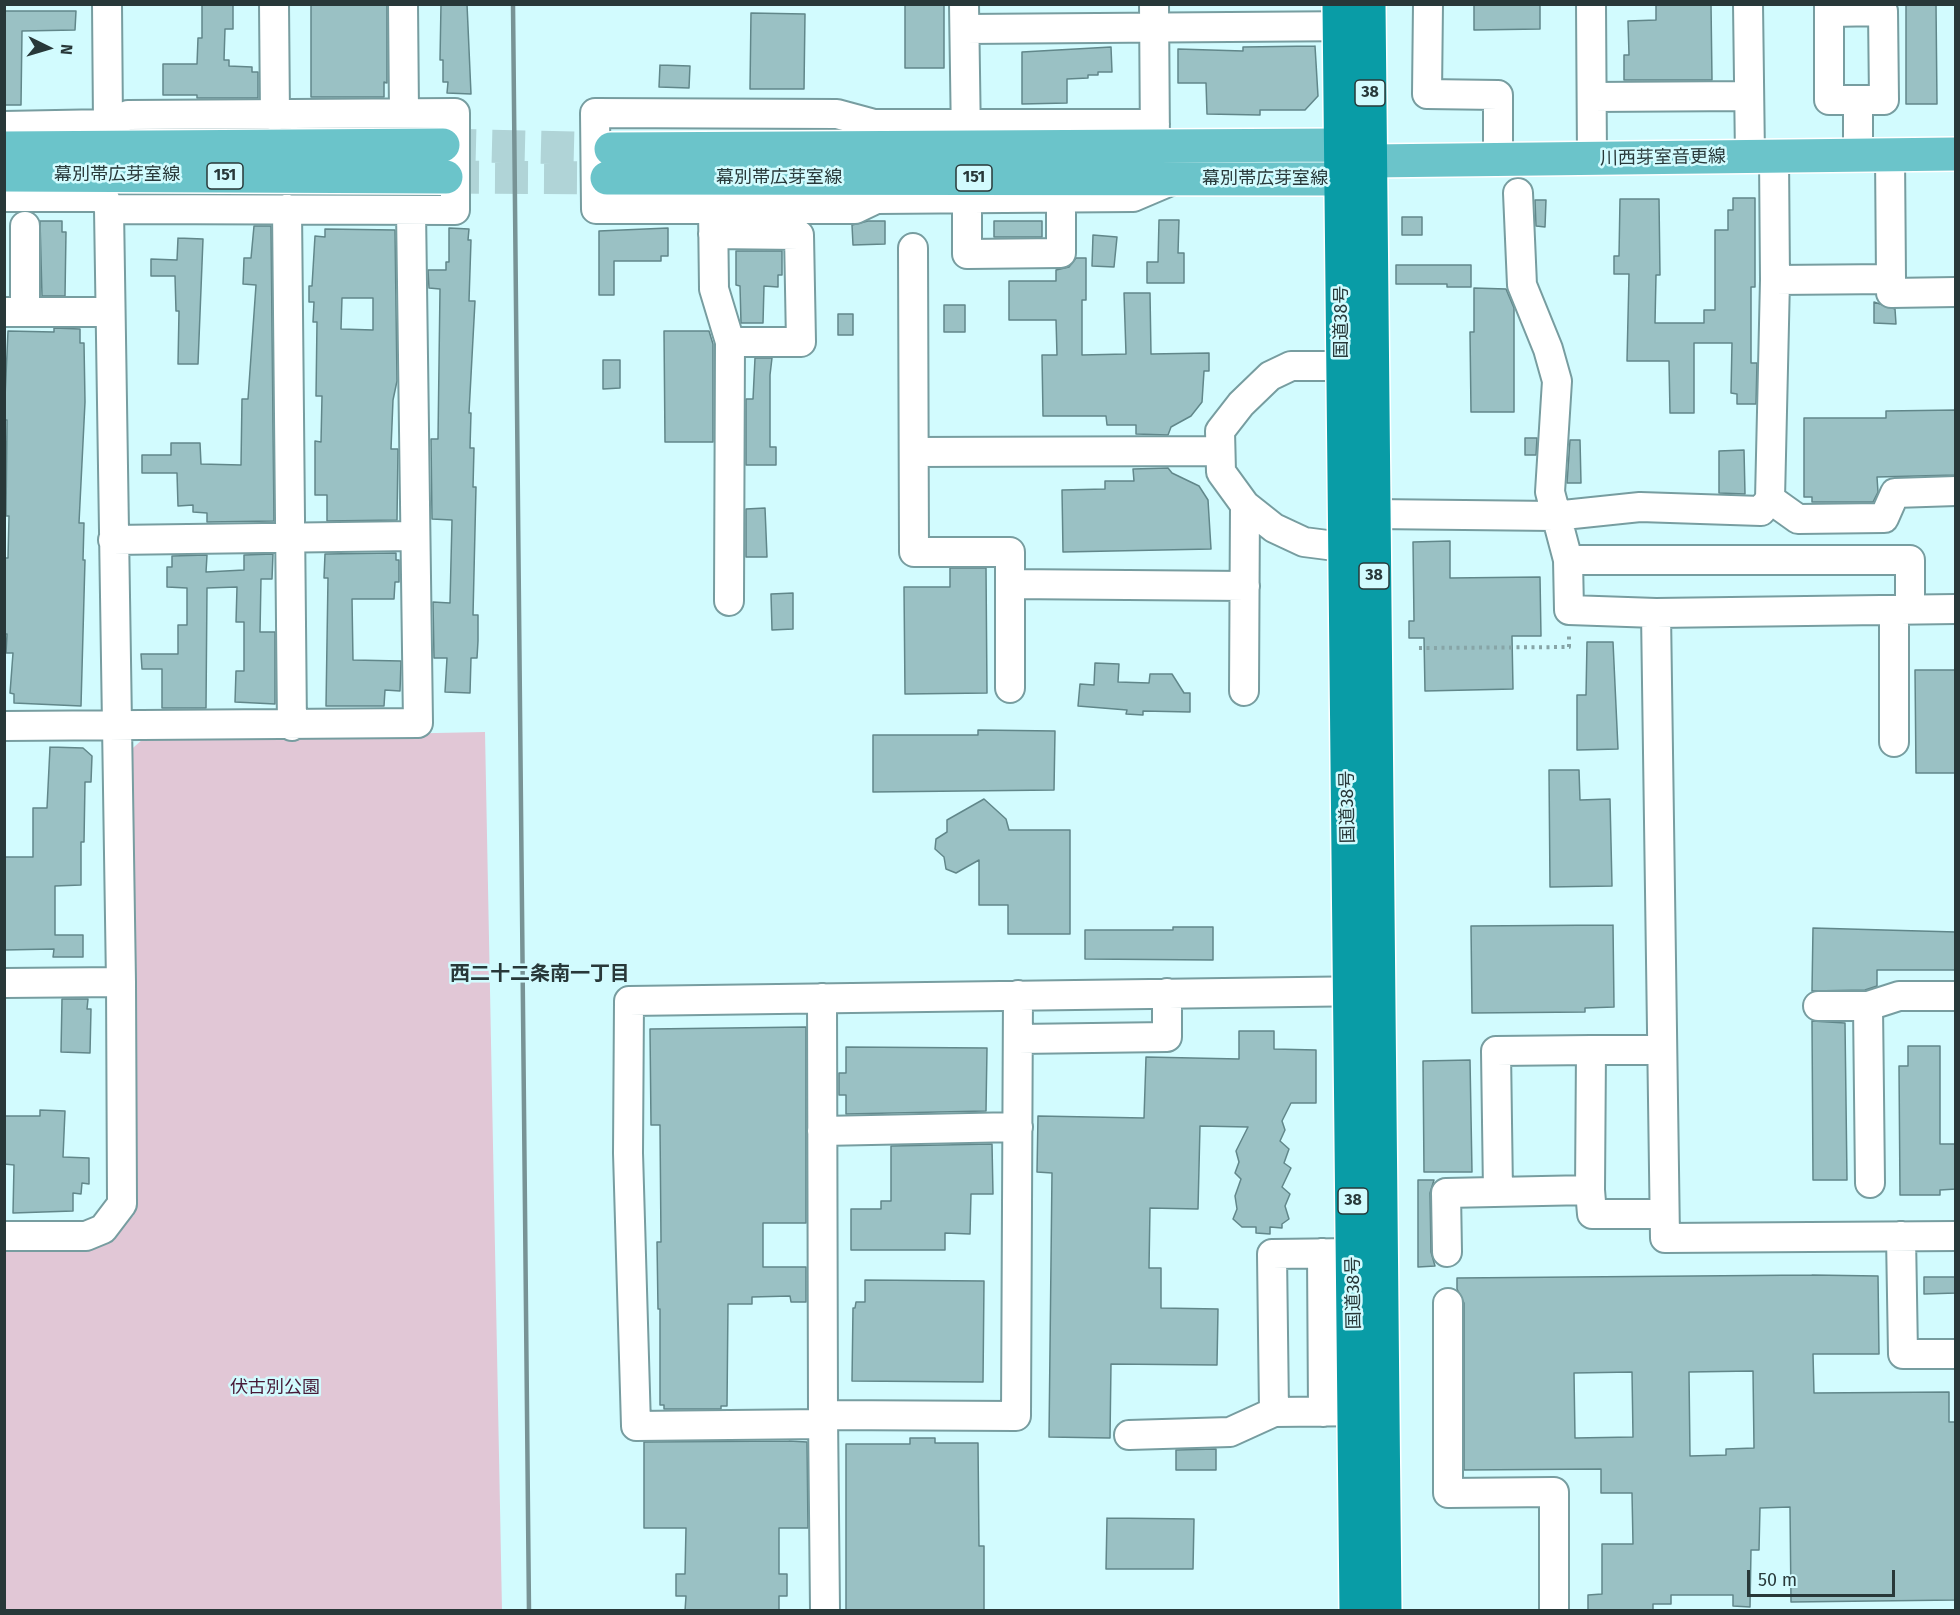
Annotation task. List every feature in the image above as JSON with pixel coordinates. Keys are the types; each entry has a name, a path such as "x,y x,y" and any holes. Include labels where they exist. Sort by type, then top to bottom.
{"highway":[{"name":"国道38号","path":"1354,15 1340,145 1343,547 1364,991 1338,1253 1354,1411 1385,1611"},
{"name":"国道38号","path":"1354,15 1370,161 1374,514 1354,1411 1356,1611"}],"main road":[{"name":"幕別帯広芽室線","path":"966,135 1155,136 1340,145 1370,161 1341,179 1178,178 609,163 966,135"},
{"name":"幕別帯広芽室線","path":"4,147 443,145"},
{"name":"川西芽室音更線","path":"1370,161 1956,154"},
{"name":"幕別帯広芽室線","path":"4,174 446,177"}],"street":[{"path":"107,4 108,124"},
{"path":"274,4 275,116"},
{"path":"403,4 404,112"},
{"path":"1428,4 1427,94 1498,95 1498,159"},
{"path":"1591,4 1592,158"},
{"path":"1374,514 1554,516 1640,507 1761,511 1770,499 1775,280 1762,156 1749,96 1748,4"},
{"path":"1829,8 1883,11 1884,100 1829,100 1829,8"},
{"path":"730,342 801,342 799,235 713,221 597,209 595,113 664,111 837,114 874,124 966,135 965,17 1354,15"},
{"path":"1154,16 1155,136"},
{"path":"1592,97 1749,96"},
{"path":"1858,100 1874,155 1891,293 1956,292"},
{"path":"4,126 108,124 128,115 275,116 404,112 456,113 455,210 109,209"},
{"path":"713,221 855,208 876,200 1133,197 1178,178"},
{"path":"1518,193 1522,285 1548,349 1557,381 1550,492 1554,516 1564,537 1568,560 1569,610 1656,613 1956,609"},
{"path":"4,197 104,197 109,209 115,725 121,982 122,1204 103,1229 86,1236 4,1236"},
{"path":"966,198 967,254 1061,253 1061,197"},
{"path":"287,209 292,726"},
{"path":"4,726 292,726 418,723 411,210"},
{"path":"713,221 714,290 730,342 729,601"},
{"path":"25,226 15,312 109,312"},
{"path":"913,248 914,552 1010,552 1010,688"},
{"path":"1775,280 1891,279"},
{"path":"1342,366 1291,366 1270,376 1241,404 1220,431 1220,451 1221,472 1245,505 1274,528 1304,542 1343,547"},
{"path":"914,452 1220,451"},
{"path":"1770,499 1798,519 1884,518 1895,493 1956,491"},
{"path":"1244,692 1245,505"},
{"path":"113,540 414,536"},
{"path":"1568,560 1910,560 1902,610 1894,742"},
{"path":"1010,584 1245,586"},
{"path":"1656,613 1665,1238 1956,1236"},
{"path":"4,983 121,982"},
{"path":"1018,995 1016,1416 823,1419 636,1426 628,1152 629,1001 1018,995 1364,991"},
{"path":"1018,1039 1167,1037 1167,993"},
{"path":"1818,1006 1868,1006 1899,996 1956,996"},
{"path":"822,998 825,1611"},
{"path":"1868,1006 1870,1183"},
{"path":"1591,1050 1590,1190 1592,1214 1664,1214"},
{"path":"1498,1192 1496,1051 1662,1050"},
{"path":"822,1131 1018,1127"},
{"path":"1447,1252 1446,1193 1590,1190"},
{"path":"1901,1236 1903,1354 1956,1354"},
{"path":"1274,1412 1272,1254 1338,1253"},
{"path":"1448,1303 1448,1492 1554,1492 1554,1611"},
{"path":"1129,1435 1230,1432 1274,1412 1354,1411"}],"path":[{"path":"1419,648 1569,647 1569,610"}],"green space":[{"name":"伏古別公園","path":"485,732 502,1610 5,1610 4,1246 103,1245 134,1215 125,755 143,739"}],"building":[{"path":"202,4 233,4 233,29 225,29 224,60 229,60 229,66 252,67 252,72 258,72 258,98 197,98 197,95 163,95 163,64 197,64 198,38 202,38"},
{"path":"311,4 387,4 387,83 384,82 384,97 311,97"},
{"path":"441,4 467,4 471,94 447,93 448,82 443,82 443,60 440,60"},
{"path":"905,4 944,4 944,68 905,68"},
{"path":"1474,4 1540,4 1540,29 1474,30"},
{"path":"1656,4 1711,4 1712,80 1624,80 1624,55 1629,55 1628,21 1656,20"},
{"path":"1906,4 1936,4 1937,104 1906,104"},
{"path":"4,11 76,11 75,30 22,31 21,105 4,105"},
{"path":"751,13 805,14 804,89 750,89"},
{"path":"1315,46 1318,96 1305,110 1260,110 1260,115 1207,114 1206,83 1178,83 1178,49 1243,51 1243,47"},
{"path":"1111,47 1112,72 1098,72 1098,75 1088,75 1088,78 1067,79 1067,103 1022,104 1022,52"},
{"path":"660,65 690,66 689,88 659,87"},
{"path":"1733,198 1755,198 1755,287 1751,287 1751,363 1757,363 1756,404 1737,404 1737,394 1731,393 1732,343 1694,343 1694,413 1670,413 1669,361 1627,361 1629,274 1614,274 1614,256 1619,256 1620,199 1659,199 1660,275 1656,275 1655,323 1704,323 1704,310 1715,310 1715,230 1728,230 1728,210 1733,210"},
{"path":"1535,200 1546,200 1545,227 1536,226"},
{"path":"1402,217 1422,217 1422,235 1402,235"},
{"path":"1159,220 1179,220 1178,253 1184,253 1184,283 1147,283 1147,262 1158,262"},
{"path":"40,221 62,221 62,232 66,232 65,296 42,296"},
{"path":"868,221 885,221 885,244 853,245 852,225"},
{"path":"994,221 1042,221 1042,237 994,237"},
{"path":"254,226 271,226 274,521 207,522 207,513 193,512 193,505 178,506 177,473 142,473 142,455 171,455 171,443 200,443 201,464 241,465 242,399 248,399 256,285 243,284 244,258 251,258"},
{"path":"449,228 469,229 468,240 471,240 469,301 475,301 469,413 471,413 470,448 474,448 473,487 476,487 473,615 478,615 478,641 477,658 471,658 470,693 445,692 447,658 434,658 433,602 450,603 452,520 432,519 431,439 438,439 440,289 429,288 428,270 446,270 446,262 449,262"},
{"path":"668,228 668,256 661,256 661,261 614,261 614,295 599,295 599,231"},
{"path":"325,229 395,230 397,381 393,400 391,449 398,449 397,520 327,521 327,495 315,495 315,441 321,442 322,396 316,396 317,322 313,322 314,302 309,302 309,286 312,286 315,236 325,237","holes":["342,298 373,298 373,330 341,329"]},
{"path":"1093,235 1117,237 1114,267 1092,266"},
{"path":"178,238 203,239 198,364 178,364 179,311 176,311 175,276 151,276 151,259 177,260"},
{"path":"736,251 782,251 782,275 778,275 778,287 764,286 763,323 741,323 740,286 736,285"},
{"path":"1076,258 1086,258 1086,300 1082,300 1082,355 1126,354 1124,293 1150,293 1151,354 1209,353 1209,371 1204,371 1202,402 1191,416 1171,427 1168,435 1136,434 1136,425 1107,425 1106,416 1043,416 1042,355 1057,355 1056,320 1009,320 1009,281 1056,281 1056,270 1069,267"},
{"path":"1396,265 1471,265 1471,287 1447,287 1447,284 1396,284"},
{"path":"1474,288 1506,289 1514,308 1514,412 1471,412 1470,332 1474,332"},
{"path":"1874,302 1895,309 1896,324 1874,323"},
{"path":"944,305 965,305 965,332 944,332"},
{"path":"838,314 853,314 853,335 838,335"},
{"path":"54,328 80,329 80,343 84,343 85,402 79,523 84,523 83,560 85,560 81,706 14,703 14,694 10,693 13,653 6,653 7,634 4,634 4,558 8,558 9,516 6,516 7,420 4,420 8,331 54,332"},
{"path":"664,331 709,331 713,344 713,442 665,442"},
{"path":"755,358 772,358 770,447 776,447 776,465 746,465 746,399 753,399"},
{"path":"603,360 620,360 620,388 603,389"},
{"path":"1956,410 1956,475 1877,477 1878,492 1873,502 1812,502 1812,497 1804,497 1804,418 1886,418 1886,411"},
{"path":"1525,438 1537,438 1536,455 1525,455"},
{"path":"1570,440 1580,440 1581,483 1567,483"},
{"path":"1744,450 1745,494 1719,493 1719,451"},
{"path":"1168,468 1172,473 1199,486 1208,500 1211,549 1063,552 1062,490 1105,489 1105,481 1134,481 1133,469"},
{"path":"765,508 767,557 746,557 746,509"},
{"path":"1450,541 1450,578 1540,577 1541,636 1512,636 1513,689 1425,691 1424,638 1409,638 1409,621 1414,621 1413,542"},
{"path":"396,553 396,560 399,560 399,582 395,582 394,599 352,599 353,660 401,661 400,691 385,690 384,706 326,706 328,578 324,578 325,554"},
{"path":"273,554 272,579 261,579 260,632 275,632 275,704 235,702 236,671 244,671 244,622 236,622 237,587 207,588 206,708 162,708 162,669 142,669 141,654 178,654 178,625 187,625 187,588 167,587 167,567 172,567 172,556 207,555 206,572 244,570 244,555"},
{"path":"950,568 986,568 987,693 905,694 904,587 950,587"},
{"path":"793,593 793,629 772,630 771,594"},
{"path":"1587,642 1613,642 1618,749 1577,750 1577,695 1586,695"},
{"path":"1095,663 1119,664 1118,682 1149,683 1150,674 1172,674 1184,693 1190,693 1190,712 1143,711 1143,715 1126,714 1127,710 1078,706 1080,684 1094,685"},
{"path":"1915,670 1956,670 1956,773 1916,773"},
{"path":"978,730 1055,731 1054,790 873,792 873,735 978,735"},
{"path":"50,747 83,748 92,756 91,782 85,782 81,885 55,886 55,935 83,935 83,957 53,957 54,949 4,950 5,857 33,857 33,808 47,808"},
{"path":"1549,770 1579,770 1580,800 1610,799 1612,886 1550,887"},
{"path":"984,799 1006,819 1009,830 1070,830 1070,934 1008,934 1008,905 979,905 979,860 956,873 946,869 944,857 935,849 936,839 947,832 947,820"},
{"path":"1613,925 1614,1007 1585,1008 1585,1012 1472,1013 1471,926"},
{"path":"1173,927 1213,927 1213,960 1085,959 1085,930 1173,930"},
{"path":"1813,928 1956,932 1956,970 1877,970 1877,986 1865,990 1812,991"},
{"path":"62,999 88,999 87,1009 91,1009 90,1053 61,1052"},
{"path":"1812,1021 1845,1023 1847,1180 1813,1180"},
{"path":"806,1027 806,1223 763,1223 763,1267 806,1267 806,1302 791,1302 790,1296 752,1297 752,1304 728,1304 727,1406 721,1406 721,1409 664,1409 664,1405 660,1405 657,1242 661,1242 660,1125 651,1125 650,1029"},
{"path":"1239,1031 1274,1031 1274,1049 1316,1050 1316,1103 1291,1103 1282,1121 1285,1130 1280,1141 1289,1149 1284,1163 1291,1168 1282,1187 1290,1194 1285,1206 1289,1219 1282,1224 1282,1228 1270,1227 1270,1234 1256,1233 1256,1227 1242,1227 1233,1219 1237,1209 1235,1196 1241,1179 1235,1173 1239,1162 1236,1151 1248,1127 1200,1126 1198,1209 1150,1208 1149,1268 1161,1268 1161,1308 1218,1309 1217,1365 1111,1364 1110,1438 1049,1437 1052,1173 1037,1172 1038,1116 1144,1118 1146,1057 1239,1059"},
{"path":"1908,1046 1940,1046 1940,1144 1956,1144 1956,1189 1940,1190 1940,1195 1900,1195 1899,1066 1908,1066"},
{"path":"846,1047 987,1048 986,1111 846,1114 846,1095 839,1095 839,1073 846,1073"},
{"path":"1470,1060 1472,1172 1424,1172 1423,1061"},
{"path":"40,1110 65,1111 63,1157 89,1158 89,1184 82,1183 81,1194 73,1193 73,1211 13,1213 14,1165 4,1164 4,1116 40,1116"},
{"path":"992,1144 993,1194 971,1194 970,1234 945,1233 945,1250 851,1250 851,1209 881,1209 881,1201 891,1201 891,1146"},
{"path":"1418,1180 1434,1180 1430,1193 1431,1252 1435,1266 1418,1267"},
{"path":"1878,1276 1879,1354 1813,1354 1814,1393 1949,1392 1949,1422 1956,1422 1956,1600 1791,1602 1790,1507 1760,1508 1759,1550 1751,1550 1750,1607 1733,1606 1733,1595 1671,1595 1671,1604 1653,1604 1653,1611 1588,1611 1588,1595 1602,1594 1602,1544 1633,1544 1632,1493 1601,1493 1601,1469 1464,1470 1464,1303 1457,1289 1457,1278","holes":["1753,1371 1754,1448 1726,1449 1726,1455 1690,1456 1689,1372","1632,1372 1633,1437 1575,1438 1574,1373"]},
{"path":"1924,1277 1956,1277 1956,1293 1924,1294"},
{"path":"865,1280 984,1281 983,1382 852,1381 853,1308 856,1302 865,1302"},
{"path":"910,1438 935,1438 935,1443 978,1443 979,1546 984,1546 984,1611 846,1611 846,1444 910,1444"},
{"path":"644,1442 807,1442 808,1528 779,1528 779,1574 787,1574 787,1596 779,1596 779,1611 685,1611 686,1596 676,1596 676,1574 685,1574 686,1528 644,1528"},
{"path":"1216,1449 1216,1470 1176,1470 1176,1450"},
{"path":"1107,1518 1194,1519 1193,1569 1106,1569"}],"tunnel":[{"path":"443,145 611,149"},
{"path":"446,177 607,178"}],"railway":[{"path":"513,4 529,1610"}],"district":[{"name":"西二十二条南一丁目","path":"540,974"}]}
